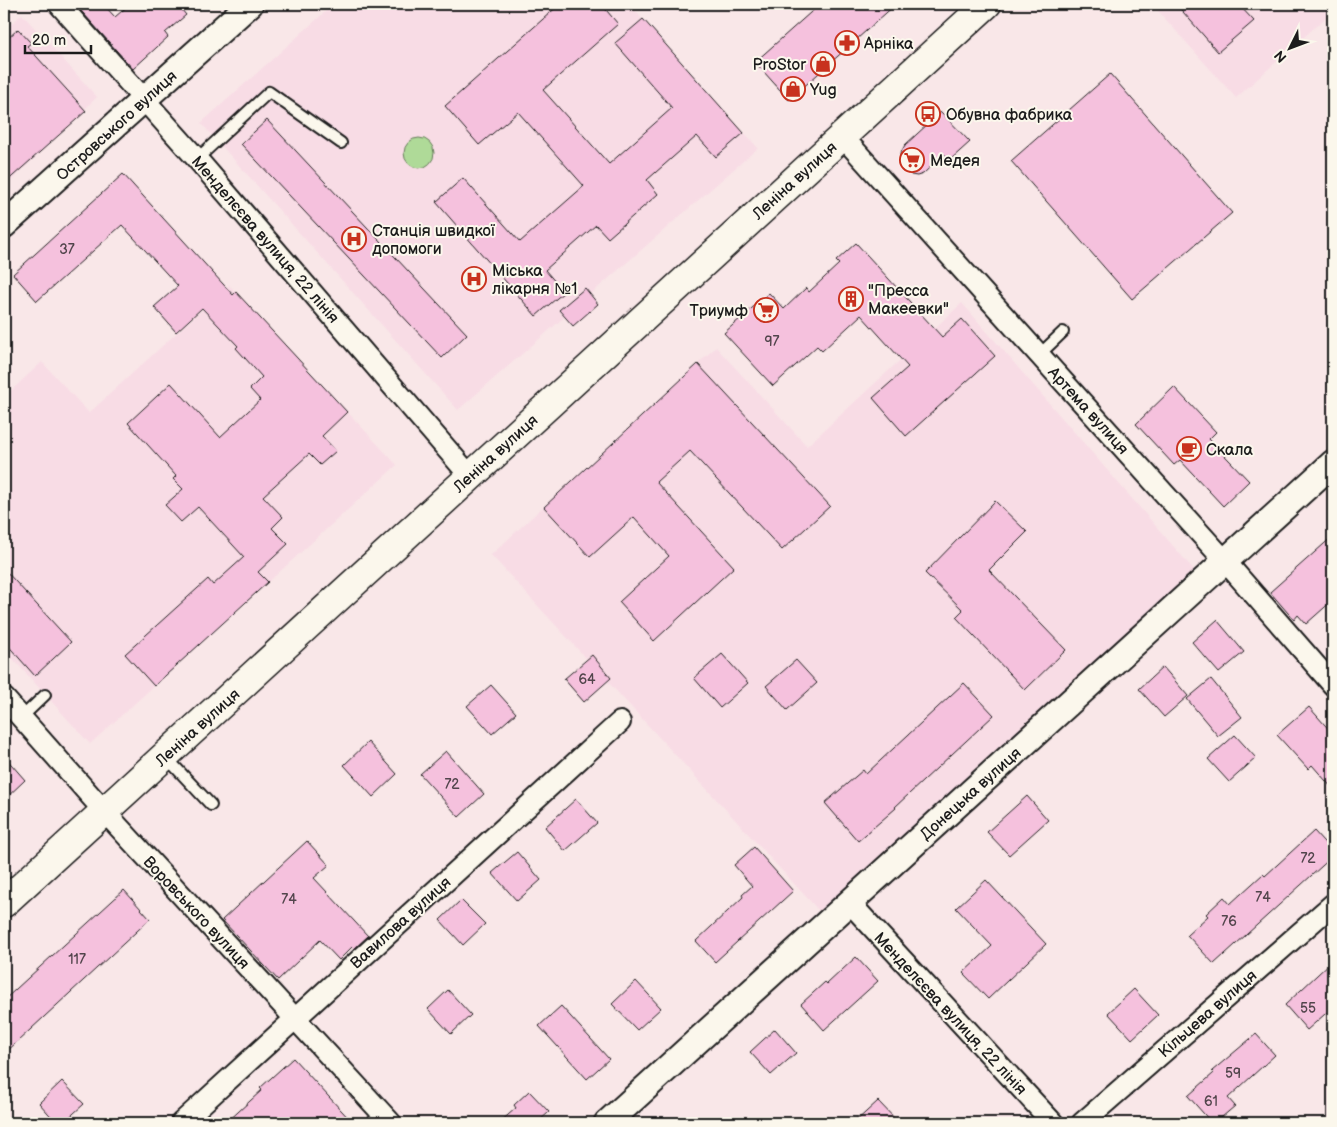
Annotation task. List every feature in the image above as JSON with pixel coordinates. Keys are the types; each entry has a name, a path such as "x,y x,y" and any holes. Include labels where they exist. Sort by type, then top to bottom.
{"main road":[{"name":"Леніна вулиця","path":"4,903 987,4"}],"street":[{"name":"Менделєєва вулиця, 22 лінія","path":"59,4 197,159 470,476"},
{"name":"Островського вулиця","path":"4,226 250,4"},
{"name":"Артема вулиця","path":"842,136 1225,561 1333,685"},
{"name":"Донецька вулиця","path":"607,1123 1333,463"},
{"name":"Воровського вулиця","path":"4,698 104,811 391,1123"},
{"name":"Вавилова вулиця","path":"181,1123 620,722"},
{"name":"Менделєєва вулиця, 22 лінія","path":"850,902 1053,1123"},
{"name":"Кільцева вулиця","path":"1082,1123 1333,904"}],"lane":[{"path":"197,159 270,92 341,143"},
{"path":"1039,355 1063,332"},
{"path":"21,718 45,695"},
{"path":"165,756 210,805"}],"shaded area":[{"name":"Міська лікарня №1","path":"334,4 629,4 758,148 458,410 201,123"},
{"path":"1152,4 1333,4 1333,11 1236,98"},
{"path":"22,14 97,97 4,188 4,31"},
{"path":"229,285 397,465 90,744 4,649 4,397 42,362 89,413"},
{"path":"962,303 1194,570 822,914 491,555 716,347 807,446"}],"green space":[{"path":"419,138 430,142 434,153 430,164 419,168 408,164 404,153 408,142"}],"building":[{"path":"75,4 103,4 115,17 130,4 177,4 186,15 165,33 168,37 133,69"},
{"path":"560,4 601,4 618,24 543,90 609,164 672,108 615,43 643,19 744,133 716,157 697,136 647,180 658,194 608,238 596,225 545,270 564,292 536,316 436,202 463,178 520,242 584,186 518,112 479,145 445,106"},
{"path":"820,4 896,4 789,100 755,62"},
{"path":"1176,4 1238,4 1254,21 1218,52"},
{"path":"18,29 31,43 27,46 86,111 4,184 4,42"},
{"path":"1110,74 1232,213 1132,299 1011,161"},
{"path":"941,112 970,142 950,160 944,154 923,174 911,175 902,164 900,154 905,145"},
{"name":"Станція швидкої допомоги","path":"267,120 467,334 442,358 241,144"},
{"path":"123,174 233,295 236,292 347,412 322,436 336,451 320,465 309,454 263,496 283,517 272,528 288,544 258,572 268,582 154,686 125,654 208,579 213,585 244,557 198,507 181,522 165,505 183,489 173,479 176,476 128,423 171,383 220,437 260,400 250,389 262,377 236,348 238,346 202,308 176,332 154,307 178,286 122,225 37,301 13,274"},
{"path":"856,243 942,337 962,319 995,356 906,436 873,398 908,367 861,315 822,351 817,346 773,386 724,333 769,293 784,309 806,288 809,292 839,264 836,261"},
{"path":"585,288 598,304 573,326 559,310"},
{"path":"698,364 830,506 782,550 690,451 656,482 734,567 654,641 619,602 669,556 634,517 590,557 544,507"},
{"name":"Скала","path":"1174,387 1216,432 1209,439 1249,481 1223,506 1180,460 1174,465 1136,424"},
{"path":"995,501 1027,532 989,570 1066,650 1025,690 956,617 963,610 925,573"},
{"path":"1333,536 1333,600 1306,624 1298,615 1294,620 1270,592"},
{"path":"4,569 71,642 35,676 4,641"},
{"path":"1217,620 1244,652 1219,673 1192,642"},
{"path":"722,654 748,683 720,708 694,678"},
{"path":"592,655 611,678 584,702 564,679"},
{"path":"796,660 817,683 787,710 766,686"},
{"path":"1163,667 1188,696 1164,717 1139,689"},
{"path":"1211,679 1242,717 1218,736 1187,699"},
{"path":"964,683 994,715 896,808 858,841 825,803 863,770 866,774"},
{"path":"491,685 516,713 492,734 467,706"},
{"path":"1309,707 1333,734 1333,789 1312,765 1308,769 1277,735"},
{"path":"1235,735 1256,758 1229,782 1208,759"},
{"path":"368,742 397,774 373,797 344,765"},
{"path":"446,751 484,794 459,817 420,774"},
{"path":"4,756 25,780 4,800"},
{"path":"1027,796 1048,820 1009,855 987,832"},
{"path":"576,799 597,823 565,851 545,827"},
{"path":"1314,831 1333,852 1333,856 1214,964 1187,935 1208,916 1206,914 1224,897 1230,904 1263,874 1265,876"},
{"path":"307,841 329,865 314,878 368,936 354,949 352,947 339,960 320,940 278,980 222,920"},
{"path":"754,847 793,891 715,962 696,941 743,897 742,895 752,886 734,865"},
{"path":"517,852 541,880 517,901 492,873"},
{"path":"986,880 1046,944 988,999 963,973 992,946 956,908"},
{"path":"124,890 150,919 4,1054 4,1000"},
{"path":"461,900 485,924 463,945 440,920"},
{"path":"856,957 878,981 824,1030 801,1004 825,982 827,984"},
{"path":"1333,960 1333,1007 1307,1030 1285,1005"},
{"path":"636,981 661,1008 637,1030 612,1004"},
{"path":"1134,989 1158,1015 1132,1039 1108,1013"},
{"path":"448,990 471,1015 451,1034 428,1009"},
{"path":"561,1006 609,1059 587,1079 539,1026"},
{"path":"775,1029 796,1053 771,1075 750,1052"},
{"path":"1256,1034 1275,1055 1228,1098 1235,1106 1215,1123 1212,1123 1188,1096 1214,1073 1212,1071"},
{"path":"293,1058 353,1123 226,1123 262,1090 260,1088"},
{"path":"62,1081 84,1104 63,1123 57,1123 39,1103"},
{"path":"529,1091 549,1112 537,1123 499,1123 516,1108 514,1105"},
{"path":"878,1101 899,1123 854,1123"}],"place":[{"name":"Арніка","path":"847,43"},
{"name":"ProStor","path":"823,64"},
{"name":"Yug","path":"793,89"},
{"name":"Обувна фабрика","path":"928,114"},
{"name":"Медея","path":"912,160"},
{"name":"Станція швидкої допомоги","path":"354,239"},
{"name":"Міська лікарня №1","path":"474,279"},
{"name":"\"Пресса Макеевки\"","path":"851,299"},
{"name":"Триумф","path":"766,310"},
{"name":"Скала","path":"1189,449"}]}
